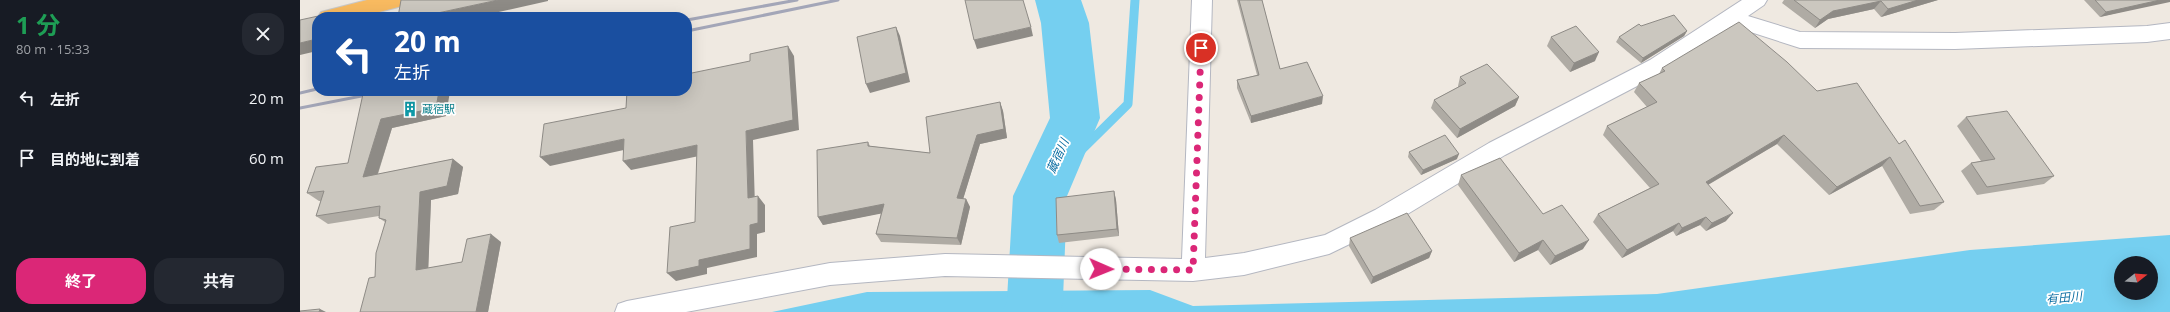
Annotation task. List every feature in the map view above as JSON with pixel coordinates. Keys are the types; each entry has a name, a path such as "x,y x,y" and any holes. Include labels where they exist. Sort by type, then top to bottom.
{"highway":[{"path":"348,12 399,0"}],"street":[{"path":"1193,270 1202,0"},
{"path":"627,312 830,274 945,265 1193,270 1244,264 1329,244 1383,216 1497,149 1657,66 1757,0"},
{"path":"1730,18 1800,40 1955,41 2147,34 2170,30"}],"water":[{"name":"有田川","path":"2170,235 2170,312 772,312 867,292 1150,290 1193,306 1657,294 1970,250"}],"building":[{"path":"401,0 498,0 442,12 399,12"},
{"path":"965,0 1023,0 1031,27 974,40"},
{"path":"1239,0 1262,0 1280,69 1307,62 1323,96 1251,116 1237,80 1259,75"},
{"path":"1794,0 1918,0 1888,9 1881,1 1833,11 1820,20"},
{"path":"2095,0 2160,0 2106,12"},
{"path":"1674,15 1687,31 1643,58 1619,37 1639,24 1641,26"},
{"path":"312,17 312,40 300,43 300,20"},
{"path":"1739,22 1787,62 1817,91 1857,83 1899,144 1905,140 1944,202 1920,206 1890,157 1837,187 1784,135 1706,182 1733,213 1712,223 1706,217 1682,228 1679,223 1627,250 1598,214 1659,184 1607,126 1657,102 1639,83 1665,71 1662,68"},
{"path":"1576,26 1599,52 1574,63 1551,37"},
{"path":"896,27 906,73 866,84 857,37"},
{"path":"788,46 793,120 746,131 748,198 758,196 758,223 750,225 750,249 699,260 699,266 667,273 670,227 695,222 697,145 623,161 624,139 540,157 544,124 626,108 627,96 692,96 692,73 750,61 750,54"},
{"path":"1487,64 1519,97 1460,129 1434,100 1466,83 1460,77"},
{"path":"363,96 438,96 436,108 381,119 363,177 453,159 447,186 420,192 416,270 462,262 467,239 491,234 476,312 360,312 369,278 375,277 376,253 386,220 379,218 380,206 316,216 324,191 307,193 316,167 348,163"},
{"path":"1000,102 1004,129 977,135 957,198 966,199 957,238 876,234 884,204 818,217 817,150 868,142 868,146 930,153 926,117"},
{"path":"2007,111 2054,176 1987,187 1971,163 1995,159 1966,117"},
{"path":"1445,135 1459,154 1423,170 1409,152"},
{"path":"1500,158 1543,214 1562,205 1589,240 1555,256 1543,240 1519,253 1461,175"},
{"path":"1114,191 1117,229 1057,235 1056,198"},
{"path":"1407,213 1432,251 1373,277 1350,238"},
{"path":"320,309 319,312 300,312 300,311"}],"waterway":[{"name":"蔵宿川","path":"1032,312 1035,299 1040,196 1075,118 1065,23 1058,0"},
{"path":"1063,312 1043,294 1048,183 1128,104 1135,0"}],"railway":[{"path":"692,19 797,0"},
{"path":"692,30 838,0"},
{"path":"300,93 312,90"},
{"path":"300,108 361,96"}],"place":[{"name":"蔵宿駅","path":"410,109"}],"route":[{"path":"1101,269 1193,270 1201,48"}]}
